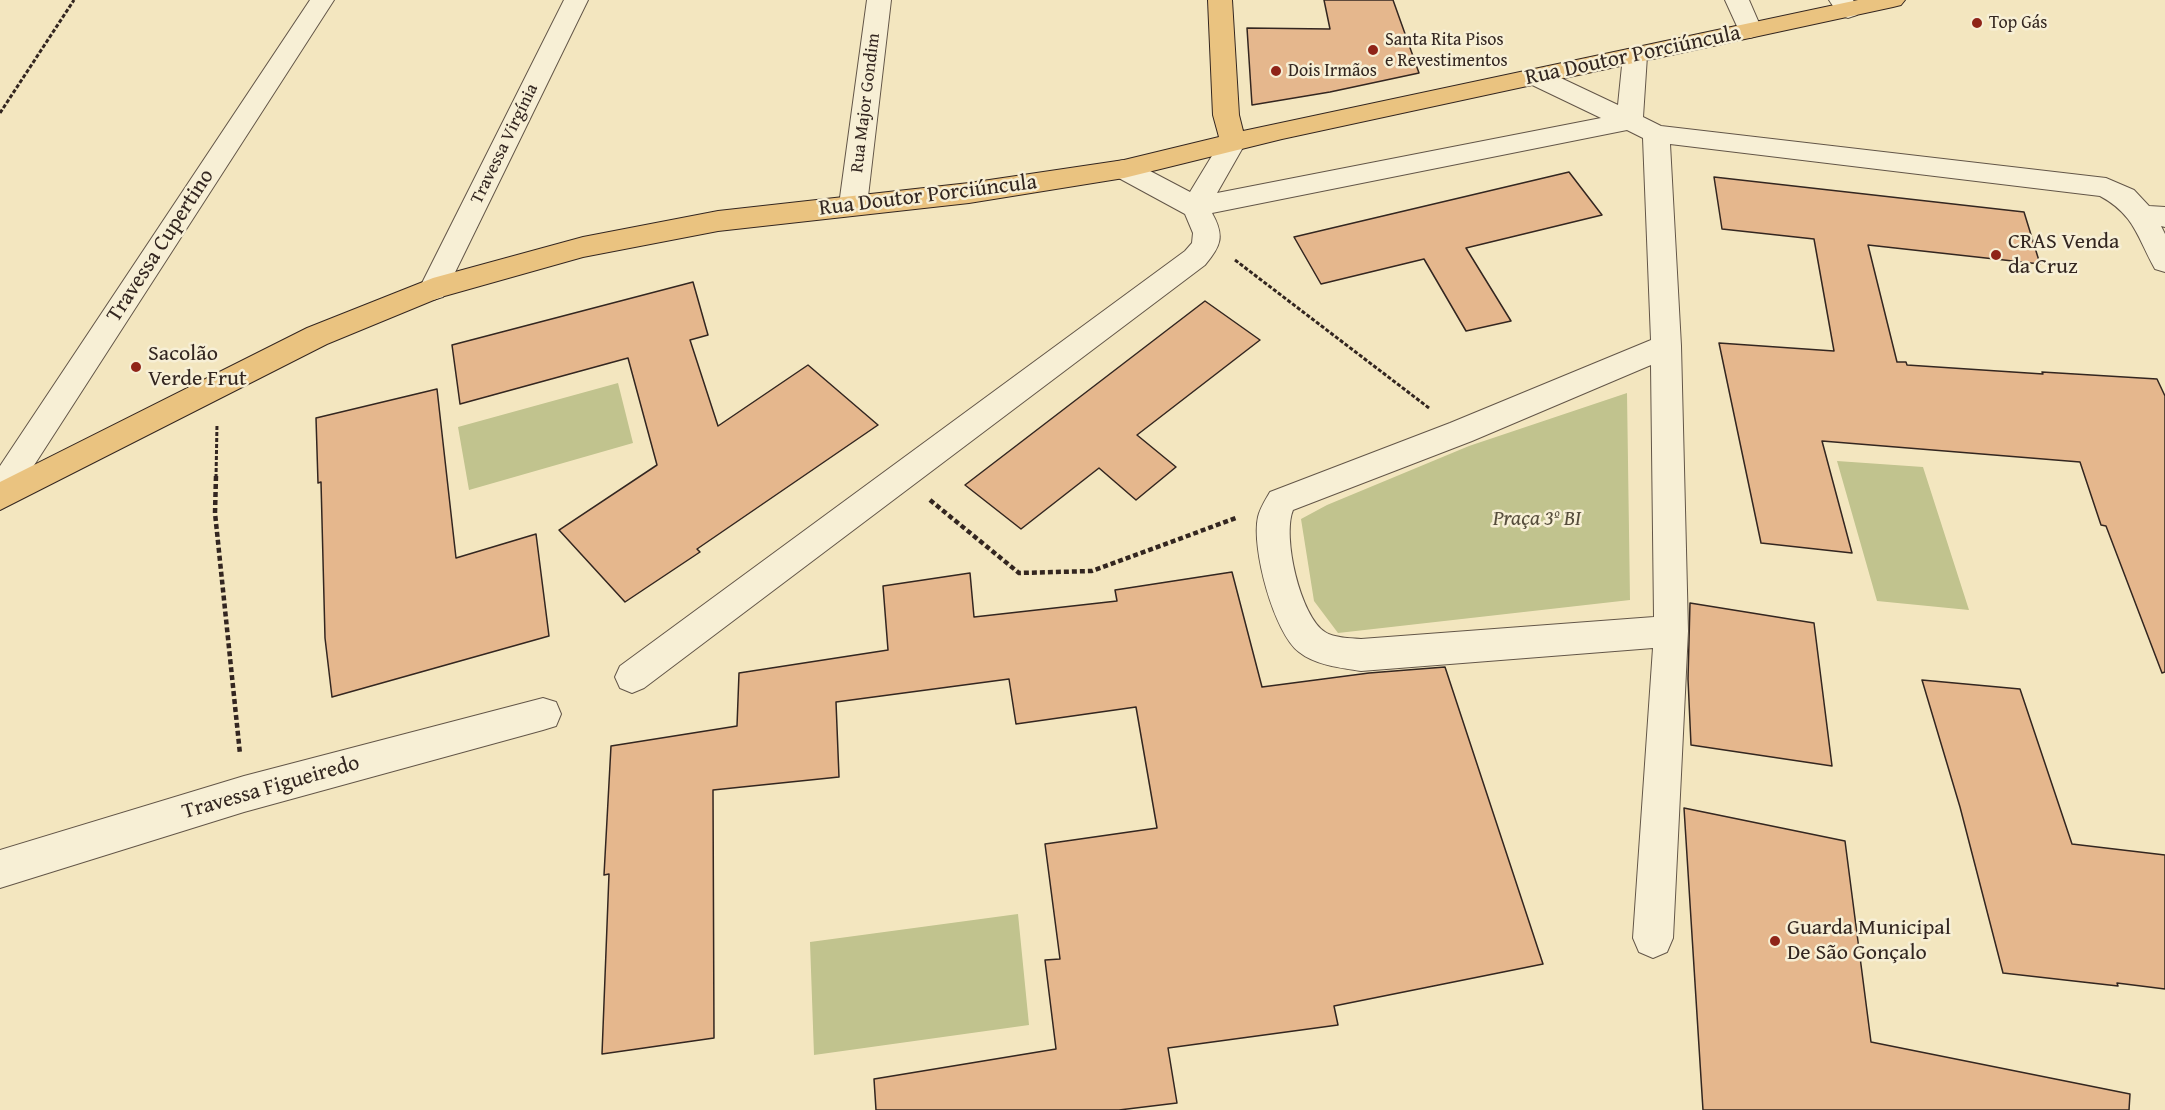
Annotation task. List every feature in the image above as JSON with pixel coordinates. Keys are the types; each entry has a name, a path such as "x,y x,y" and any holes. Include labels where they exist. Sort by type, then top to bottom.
{"main road":[{"path":"1220,0 1226,115 1233,141"},
{"name":"Rua Doutor Porciúncula","path":"0,497 317,336 433,289 584,247 718,221 969,194 1124,169 1233,141 1750,30 1844,5 1893,0"}],"street":[{"name":"Travessa Cupertino","path":"0,492 322,0"},
{"name":"Travessa Virgínia","path":"433,289 576,0"},
{"name":"Rua Major Gondim","path":"853,205 879,0"},
{"path":"1737,0 1750,30"},
{"path":"1635,56 1666,346 1671,631 1653,938"},
{"path":"1538,77 1643,128"},
{"path":"1195,207 1643,128 2106,187 2154,216 2165,262"},
{"path":"1195,207 1233,141"},
{"path":"632,677 902,478 1204,249 1208,232 1195,207 1124,169"},
{"path":"1666,346 1461,432 1281,501 1274,515 1273,531 1283,594 1309,641 1335,651 1361,655 1671,631"},
{"name":"Travessa Figueiredo","path":"0,869 244,794 543,714"}],"path":[{"path":"0,113 74,0"},
{"path":"1208,239 1461,432"},
{"path":"218,388 215,513 244,794"},
{"path":"902,478 1019,573 1092,571 1281,501"}],"green space":[{"path":"618,383 633,443 469,490 458,427"},
{"name":"Praça 3º BI","path":"1627,393 1630,600 1338,633 1314,601 1301,519 1327,505 1469,446"},
{"path":"1837,461 1923,467 1969,610 1877,601"},
{"path":"1018,914 1029,1025 814,1055 810,942"}],"building":[{"path":"1324,0 1393,0 1419,73 1330,92 1252,105 1247,28 1330,29"},
{"path":"1569,172 1602,215 1466,248 1511,321 1466,331 1424,259 1321,284 1294,237"},
{"path":"1714,177 2024,212 2040,264 1868,245 1897,362 1906,362 1907,365 2043,374 2042,372 2157,379 2165,396 2165,672 2162,673 2106,526 2101,525 2080,462 1822,441 1852,553 1761,543 1719,343 1834,351 1814,239 1722,229"},
{"path":"693,282 708,335 690,340 718,426 808,365 878,425 697,549 700,552 625,602 559,530 657,465 628,358 460,404 452,345"},
{"path":"1205,301 1260,340 1137,435 1176,467 1136,500 1099,468 1021,529 965,485"},
{"path":"437,389 456,558 536,534 549,636 332,697 325,638 321,482 318,483 316,418"},
{"path":"1232,572 1262,687 1369,673 1445,667 1543,964 1334,1006 1338,1025 1168,1048 1177,1103 1119,1110 876,1110 874,1079 1056,1049 1045,960 1060,959 1045,844 1157,828 1136,707 1016,724 1009,679 836,702 839,777 713,790 714,1038 602,1054 609,874 604,875 611,746 737,726 739,673 888,650 883,586 970,573 974,617 1117,601 1115,590"},
{"path":"1690,603 1814,623 1832,766 1691,745 1688,679"},
{"path":"1922,680 2020,689 2072,844 2165,855 2165,989 2003,973 1960,807"},
{"name":"Guarda Municipal De São Gonçalo","path":"1684,808 1845,841 1871,1042 2130,1094 2129,1110 1703,1110"}],"place":[{"name":"Top Gás","path":"1977,23"},
{"name":"Santa Rita Pisos e Revestimentos","path":"1373,50"},
{"name":"Dois Irmãos","path":"1276,71"},
{"name":"CRAS Venda da Cruz","path":"1996,255"},
{"name":"Sacolão Verde Frut","path":"136,367"},
{"name":"Guarda Municipal De São Gonçalo","path":"1775,941"}]}
